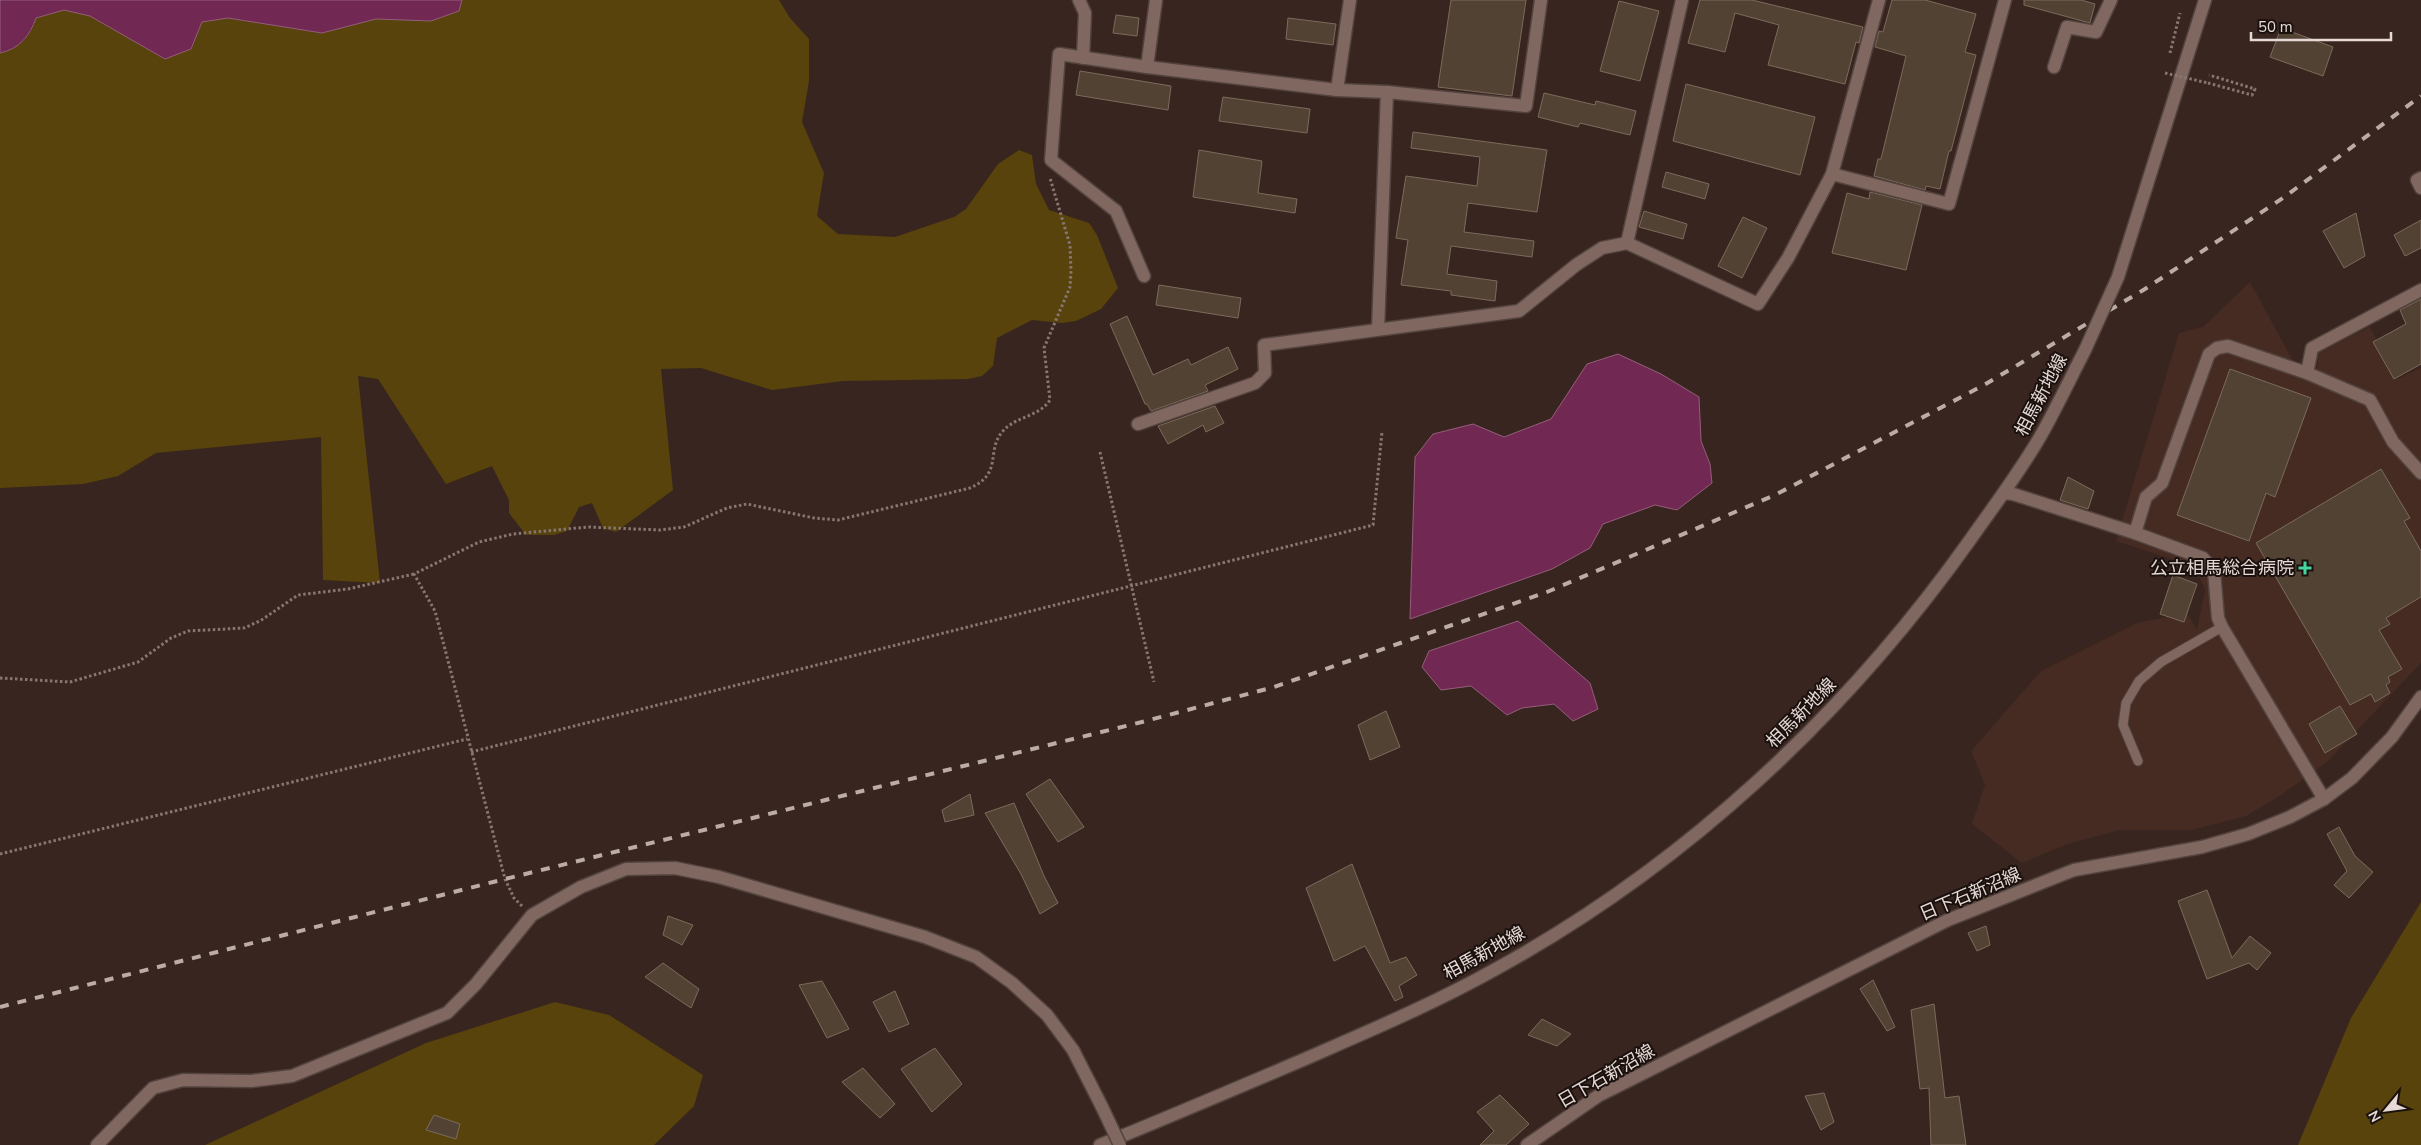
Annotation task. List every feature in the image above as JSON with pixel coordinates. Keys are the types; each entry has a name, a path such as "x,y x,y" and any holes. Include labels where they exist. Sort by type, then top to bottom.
{"street":[{"path":"1079,0 1085,13 1083,58"},
{"path":"1146,67 1156,0"},
{"path":"1337,90 1350,0"},
{"path":"1144,276 1116,211 1051,160 1059,54 1146,67 1337,90 1387,92 1526,106 1541,0"},
{"path":"1627,243 1682,0"},
{"path":"1138,424 1255,383 1265,372 1264,345 1519,310 1576,265 1602,248 1627,243 1758,304 1788,258 1832,174 1879,0"},
{"path":"1832,174 1949,204 2005,0"},
{"path":"2054,67 2067,27 2096,32 2111,0"},
{"name":"相馬新地線","path":"1100,1145 1406,1015 1496,969 1658,866 1719,817 1810,731 1889,647 1950,569 2004,493 2040,436 2085,350 2118,278 2205,0"},
{"path":"1378,329 1387,92"},
{"path":"2421,178 2417,180 2421,188"},
{"path":"2307,373 2312,348 2421,290"},
{"path":"2135,533 2146,497 2162,483 2209,354 2217,348 2228,346 2307,373 2370,400 2393,442 2421,473"},
{"path":"2004,493 2013,494 2135,533 2203,558 2214,571 2218,618 2222,628 2324,799"},
{"name":"日下石新沼線","path":"1527,1145 1598,1096 1948,920 2074,870 2202,846 2248,834 2290,817 2324,799 2352,778 2392,737 2421,697"},
{"path":"97,1145 153,1088 183,1080 252,1081 292,1076 447,1012 476,984 532,915 581,886 626,870 675,868 719,877 925,937 976,957 1012,983 1047,1015 1073,1050 1120,1145"}],"lane":[{"path":"2138,761 2123,725 2126,703 2138,681 2161,662 2222,628"}],"path":[{"path":"2170,55 2180,13"},
{"path":"2167,64 2165,72 2252,95 2255,89 2209,75"},
{"path":"0,678 70,682 138,662 172,638 188,631 244,628 260,621 298,595 348,589 414,574 478,542 514,534 588,528 660,530 684,528 727,508 748,504 814,518 838,520 970,488 981,483 991,470 997,440 1003,430 1044,409 1050,400 1044,348 1070,287 1071,271 1070,245 1049,183 1051,160"},
{"path":"471,752 1374,525 1382,432"},
{"path":"1100,452 1154,682"},
{"path":"414,574 435,611 505,879 514,898 532,915"},
{"path":"0,854 468,739"}],"shaded area":[{"path":"0,0 462,0 459,11 431,21 376,19 322,33 228,18 202,22 191,49 165,59 90,16 64,10 36,18 31,31 23,41 13,48 0,53"},
{"path":"462,0 779,0 790,18 809,39 809,81 802,122 824,173 817,216 838,234 895,237 954,217 966,209 998,164 1019,150 1032,155 1036,184 1049,210 1089,223 1097,235 1118,288 1101,309 1076,321 1062,323 1032,320 997,338 993,366 982,376 968,379 843,381 772,390 701,368 661,369 673,490 616,532 603,528 592,503 579,507 567,531 554,535 526,535 509,513 509,500 492,466 446,484 378,379 358,376 380,583 323,580 321,437 156,453 118,476 83,484 0,488 0,53 13,48 23,41 34,25 36,18 64,10 90,16 165,59 191,49 202,22 228,18 322,33 376,19 431,21 459,11"},
{"name":"公立相馬総合病院","path":"2250,282 2293,361 2317,370 2319,352 2370,327 2397,379 2421,368 2421,663 2327,762 2281,795 2246,816 2192,830 2120,830 2067,844 2022,863 1972,824 1985,785 1971,751 2041,671 2137,623 2187,613 2197,630 2205,590 2199,576 2178,561 2116,541 2179,333 2203,327"},
{"path":"1618,354 1661,374 1699,397 1701,441 1710,464 1712,483 1677,510 1655,505 1603,524 1590,548 1552,569 1410,619 1415,457 1433,434 1473,424 1504,437 1551,419 1587,364"},
{"path":"1518,621 1590,683 1598,709 1573,721 1554,704 1522,708 1507,715 1471,686 1441,690 1422,667 1429,651"},
{"path":"2421,902 2421,1145 2298,1145 2351,1018"},
{"path":"555,1002 609,1015 703,1075 694,1106 654,1145 205,1145 426,1043"}],"building":[{"path":"1451,0 1526,0 1512,96 1438,87"},
{"path":"1700,0 1752,0 1863,27 1859,43 1856,42 1845,84 1768,65 1779,25 1735,13 1725,52 1688,43"},
{"path":"1892,0 1925,0 1976,14 1965,52 1976,55 1940,189 1926,186 1925,190 1874,176 1878,159 1881,159 1906,56 1875,47 1879,31 1883,32"},
{"path":"2024,0 2081,0 2095,4 2090,23 2024,5"},
{"path":"1619,1 1659,11 1640,81 1600,71"},
{"path":"1116,15 1139,18 1137,36 1113,33"},
{"path":"1288,18 1336,24 1333,45 1286,39"},
{"path":"2281,28 2333,47 2323,76 2270,57"},
{"path":"1080,71 1171,86 1168,110 1076,95"},
{"path":"1686,84 1815,117 1800,175 1673,141"},
{"path":"1544,93 1595,105 1596,101 1636,111 1630,135 1580,123 1578,127 1538,117"},
{"path":"1223,97 1310,109 1307,133 1219,121"},
{"path":"1413,132 1547,150 1537,212 1468,203 1464,232 1534,241 1532,257 1451,246 1447,274 1497,281 1495,301 1451,295 1451,291 1401,285 1408,240 1396,238 1406,176 1477,186 1480,157 1411,148"},
{"path":"1199,150 1262,161 1258,193 1297,199 1295,213 1193,197"},
{"path":"1666,172 1709,184 1705,199 1662,187"},
{"path":"1870,192 1922,205 1906,270 1832,253 1847,193 1869,199"},
{"path":"1644,211 1687,224 1683,239 1639,227"},
{"path":"2356,213 2365,256 2344,268 2323,231"},
{"path":"1743,217 1767,228 1742,278 1718,266"},
{"path":"2421,220 2421,248 2405,256 2394,235"},
{"path":"1159,285 1241,298 1238,318 1156,305"},
{"path":"2421,299 2421,364 2394,379 2373,342 2406,324 2400,310"},
{"path":"1127,316 1153,375 1188,359 1191,365 1228,347 1238,369 1205,385 1208,391 1151,411 1147,404 1145,404 1110,324"},
{"path":"2230,369 2311,398 2275,497 2266,493 2249,541 2177,515"},
{"path":"1215,406 1224,423 1206,432 1203,425 1168,444 1158,426"},
{"path":"2381,469 2410,518 2404,521 2421,551 2421,597 2386,618 2390,624 2379,630 2402,669 2388,677 2390,682 2386,685 2390,693 2375,702 2371,694 2350,705 2256,543"},
{"path":"2068,477 2094,491 2088,509 2060,500"},
{"path":"2173,575 2197,584 2184,622 2160,614"},
{"path":"2340,706 2357,734 2325,753 2309,724"},
{"path":"1386,711 1400,747 1370,760 1358,725"},
{"path":"1050,779 1084,827 1058,842 1026,794"},
{"path":"970,794 974,815 945,822 942,810"},
{"path":"1014,803 1044,876 1058,903 1040,914 1021,874 985,813"},
{"path":"2339,827 2355,856 2373,872 2349,898 2334,885 2347,871 2327,834"},
{"path":"1352,864 1390,963 1406,957 1417,975 1399,986 1403,997 1395,1001 1365,946 1334,961 1306,888"},
{"path":"2207,890 2232,958 2250,936 2271,953 2257,970 2249,963 2207,979 2178,901"},
{"path":"668,916 693,925 682,945 663,935"},
{"path":"1986,926 1990,945 1977,951 1968,933"},
{"path":"663,963 699,989 691,1008 645,977"},
{"path":"1873,980 1895,1027 1887,1031 1860,989"},
{"path":"822,981 849,1029 827,1038 799,985"},
{"path":"895,991 909,1024 889,1032 873,1002"},
{"path":"1934,1004 1945,1098 1959,1096 1966,1145 1931,1145 1929,1088 1920,1089 1911,1010"},
{"path":"1542,1019 1571,1034 1557,1046 1528,1035"},
{"path":"935,1048 962,1084 932,1112 901,1069"},
{"path":"863,1068 895,1104 880,1118 842,1082"},
{"path":"1824,1093 1834,1122 1821,1130 1805,1096"},
{"path":"1500,1095 1529,1124 1506,1145 1480,1145 1494,1131 1477,1112"},
{"path":"434,1115 460,1124 456,1139 426,1130"}],"railway":[{"path":"0,1007 505,879 1142,722 1274,687 1547,592 1775,495 1984,385 2145,289 2283,198 2421,96"}],"place":[{"name":"公立相馬総合病院","path":"2305,568"}]}
